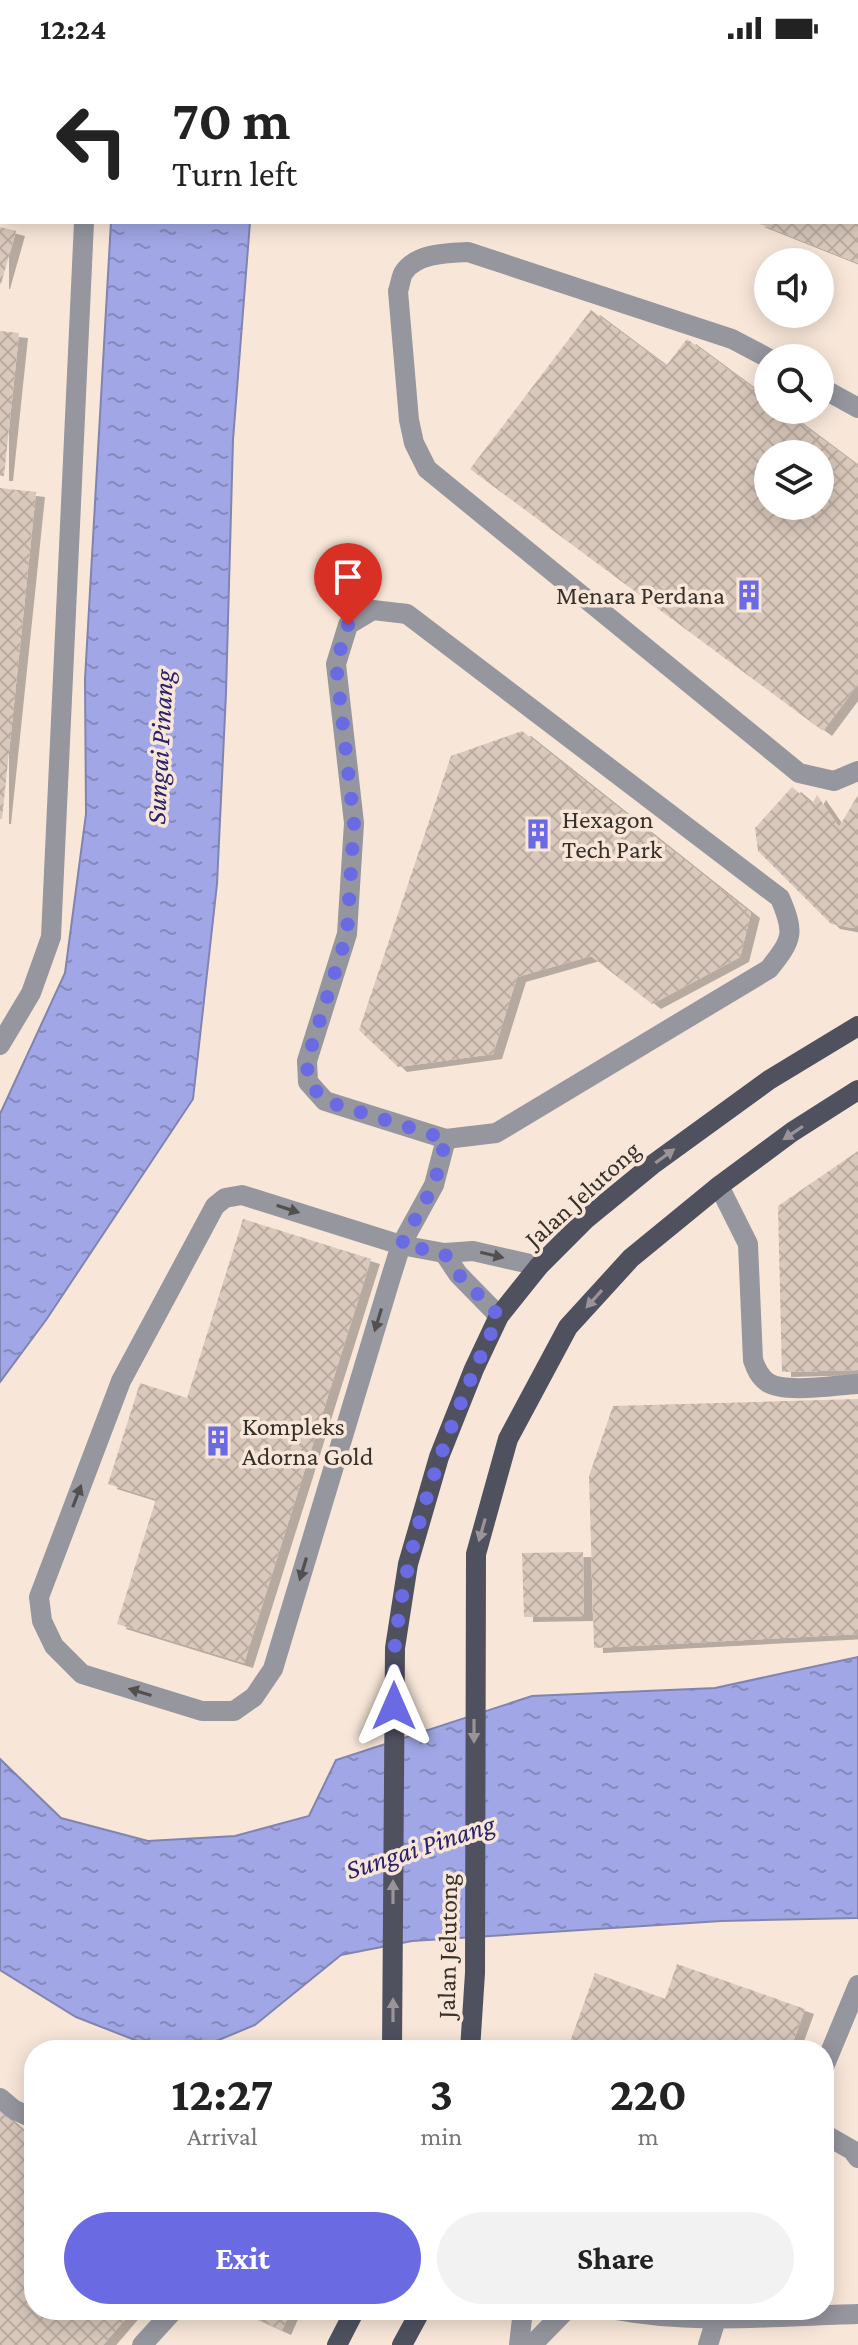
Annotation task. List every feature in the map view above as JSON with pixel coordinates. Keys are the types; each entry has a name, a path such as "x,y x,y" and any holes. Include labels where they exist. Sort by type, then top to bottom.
{"main road":[{"name":"Jalan Jelutong","path":"392,2040 395,1648 408,1564 439,1457 499,1316 539,1266 586,1219 652,1165 769,1080 858,1026"},
{"name":"Jalan Jelutong","path":"471,2040 475,1973 476,1554 508,1439 568,1327 631,1258 719,1186 792,1132 858,1090"},
{"path":"337,2345 350,2320"},
{"path":"402,2345 416,2320"}],"street":[{"path":"0,1045 31,993 51,937 84,224"},
{"path":"754,351 704,329 468,252 419,260 404,271 398,291 409,420 414,443 427,469 799,773 834,781 858,771"},
{"path":"834,395 858,408"},
{"path":"373,610 407,614 780,898 791,924 787,947 769,969 496,1133 446,1139 325,1101 308,1082 307,1061 347,934 354,823 336,664 348,625 373,610"},
{"path":"446,1139 434,1185 401,1245 273,1669 254,1697 234,1711 202,1711 82,1674 54,1646 42,1621 39,1597 121,1381 215,1206 225,1198 242,1195 401,1245 444,1253 473,1251 539,1266"},
{"path":"719,1186 748,1244 753,1360 758,1372 765,1381 777,1387 858,1384"},
{"path":"444,1253 458,1274 499,1316"},
{"path":"834,2043 858,1985"},
{"path":"0,2098 24,2114"},
{"path":"834,2140 852,2150 858,2158"},
{"path":"834,2314 858,2314"},
{"path":"142,2345 165,2320"},
{"path":"519,2345 522,2320"},
{"path":"532,2345 556,2320"},
{"path":"708,2345 715,2320"}],"water":[{"name":"Sungai Pinang","path":"111,224 250,224 233,440 217,884 193,1099 46,1320 0,1382 0,1114 65,973 86,814 85,679"},
{"name":"Sungai Pinang","path":"858,1657 858,1918 721,1921 412,1941 341,1955 255,2025 219,2040 135,2040 76,2017 0,1970 0,1759 61,1818 148,1841 235,1836 309,1816 336,1760 532,1696 715,1688"}],"building":[{"path":"760,224 858,224 858,263 834,253 834,248 820,248"},
{"path":"0,227 16,231 1,284 0,284"},
{"name":"Menara Perdana","path":"591,310 666,366 687,339 754,389 754,424 802,424 823,440 754,440 754,520 834,520 834,448 858,466 858,684 823,731 470,469"},
{"path":"0,331 19,333 4,476 0,476"},
{"path":"0,488 36,492 2,819 0,819"},
{"name":"Hexagon Tech Park","path":"522,731 751,913 740,957 652,1004 591,956 517,977 493,1054 398,1067 359,1030 451,756"},
{"path":"792,787 812,804 817,795 839,827 858,795 858,925 853,928 831,924 758,851 755,828"},
{"path":"858,1151 858,1370 782,1372 778,1206"},
{"name":"Kompleks Adorna Gold","path":"243,1219 371,1259 244,1663 117,1624 156,1499 108,1484 140,1383 187,1398"},
{"path":"858,1399 858,1634 594,1648 589,1476 613,1406"},
{"path":"583,1552 584,1616 524,1617 522,1553"},
{"path":"677,1964 805,2009 794,2040 571,2040 595,1973 665,1999"},
{"path":"0,2111 24,2132 24,2320 124,2320 103,2345 0,2345"},
{"path":"260,2320 286,2320 282,2330"}],"place":[{"name":"Menara Perdana","path":"749,595"},
{"name":"Hexagon Tech Park","path":"538,834"},
{"name":"Kompleks Adorna Gold","path":"218,1441"}],"route":[{"path":"348,625 336,664 354,823 347,934 307,1061 308,1082 325,1101 446,1139 434,1185 401,1245 444,1253 458,1274 499,1316 439,1457 408,1564 395,1648 394,1706"}]}
